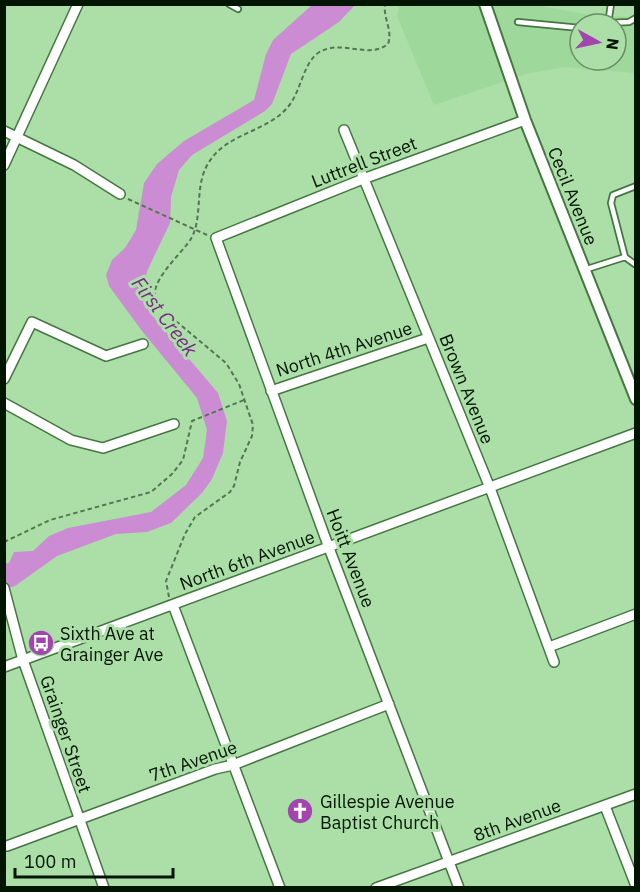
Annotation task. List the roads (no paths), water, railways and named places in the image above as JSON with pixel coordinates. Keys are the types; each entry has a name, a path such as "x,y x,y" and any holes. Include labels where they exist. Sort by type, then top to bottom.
{"street":[{"path":"4,165 78,4"},
{"name":"Cecil Avenue","path":"485,4 525,120 636,399"},
{"name":"Luttrell Street","path":"216,238 363,179 525,120"},
{"name":"Brown Avenue","path":"344,130 490,488 555,662"},
{"path":"4,131 74,165 120,194"},
{"name":"Hoitt Avenue","path":"216,238 329,548 459,888"},
{"path":"4,379 32,322 106,356 143,344"},
{"name":"North 4th Avenue","path":"271,390 428,338"},
{"path":"4,403 71,440 103,448 174,424"},
{"name":"North 6th Avenue","path":"4,667 636,433"},
{"name":"Grainger Street","path":"4,588 23,660 105,888"},
{"path":"173,605 280,888"},
{"path":"549,647 636,614"},
{"name":"7th Avenue","path":"7,846 215,769 233,765 390,704"},
{"name":"8th Avenue","path":"376,888 636,794"},
{"path":"605,806 636,886"}],"lane":[{"path":"229,4 238,9"},
{"path":"518,22 568,27"},
{"path":"636,186 613,195 611,203 625,257 636,265"},
{"path":"584,270 625,257"}],"place":[{"name":"Sixth Ave at Grainger Ave","path":"41,643"},
{"name":"Gillespie Avenue Baptist Church","path":"300,811"}],"water label":[{"name":"First Creek","path":"165,316"}]}
